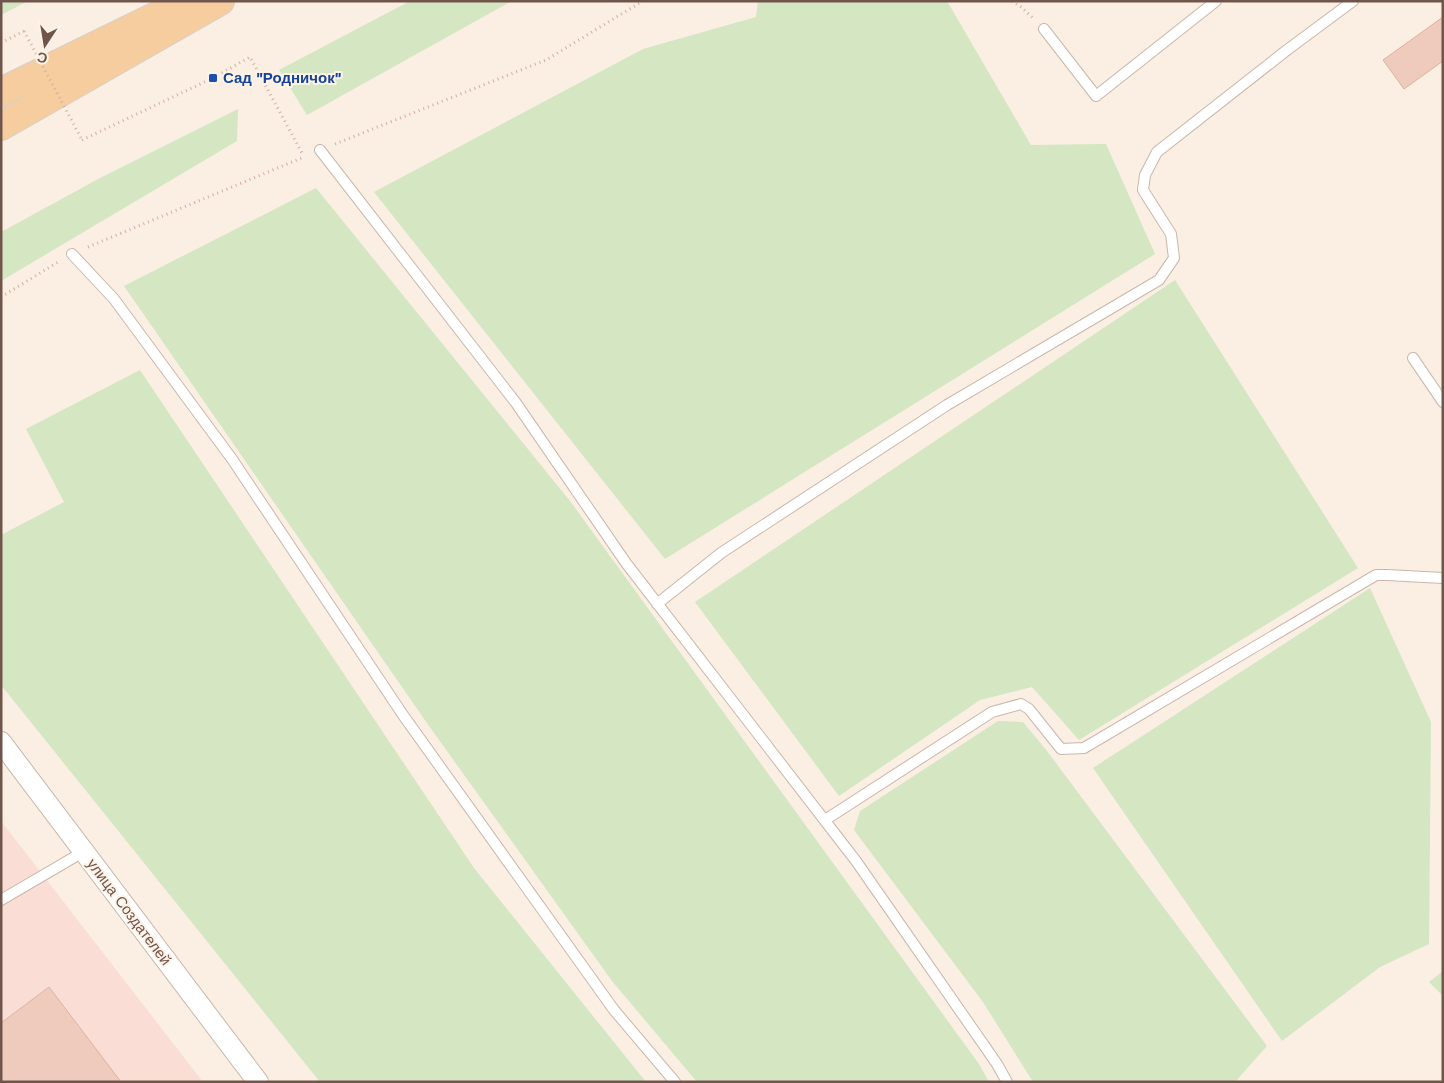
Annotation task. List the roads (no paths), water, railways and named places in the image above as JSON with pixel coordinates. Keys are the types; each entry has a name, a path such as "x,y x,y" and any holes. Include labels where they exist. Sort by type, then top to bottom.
{"main road":[{"path":"1,92 186,1"},
{"path":"1,126 220,1"}],"street":[{"name":"улица Создателей","path":"1,742 258,1082"}],"lane":[{"path":"1044,29 1096,96 1216,1"},
{"path":"657,604 721,553 947,405 1159,280 1174,258 1171,234 1143,190 1145,175 1157,152 1353,1"},
{"path":"320,150 516,403 626,563 856,861 997,1064 1007,1082"},
{"path":"72,254 114,299 232,459 409,722 614,1010 674,1082"},
{"path":"1413,358 1443,402"},
{"path":"825,820 992,712 1021,704 1029,709 1062,749 1084,748 1376,575 1443,578"},
{"path":"1,900 83,852"}],"place":[{"name":"Сад \"Родничок\"","path":"213,78"}]}
